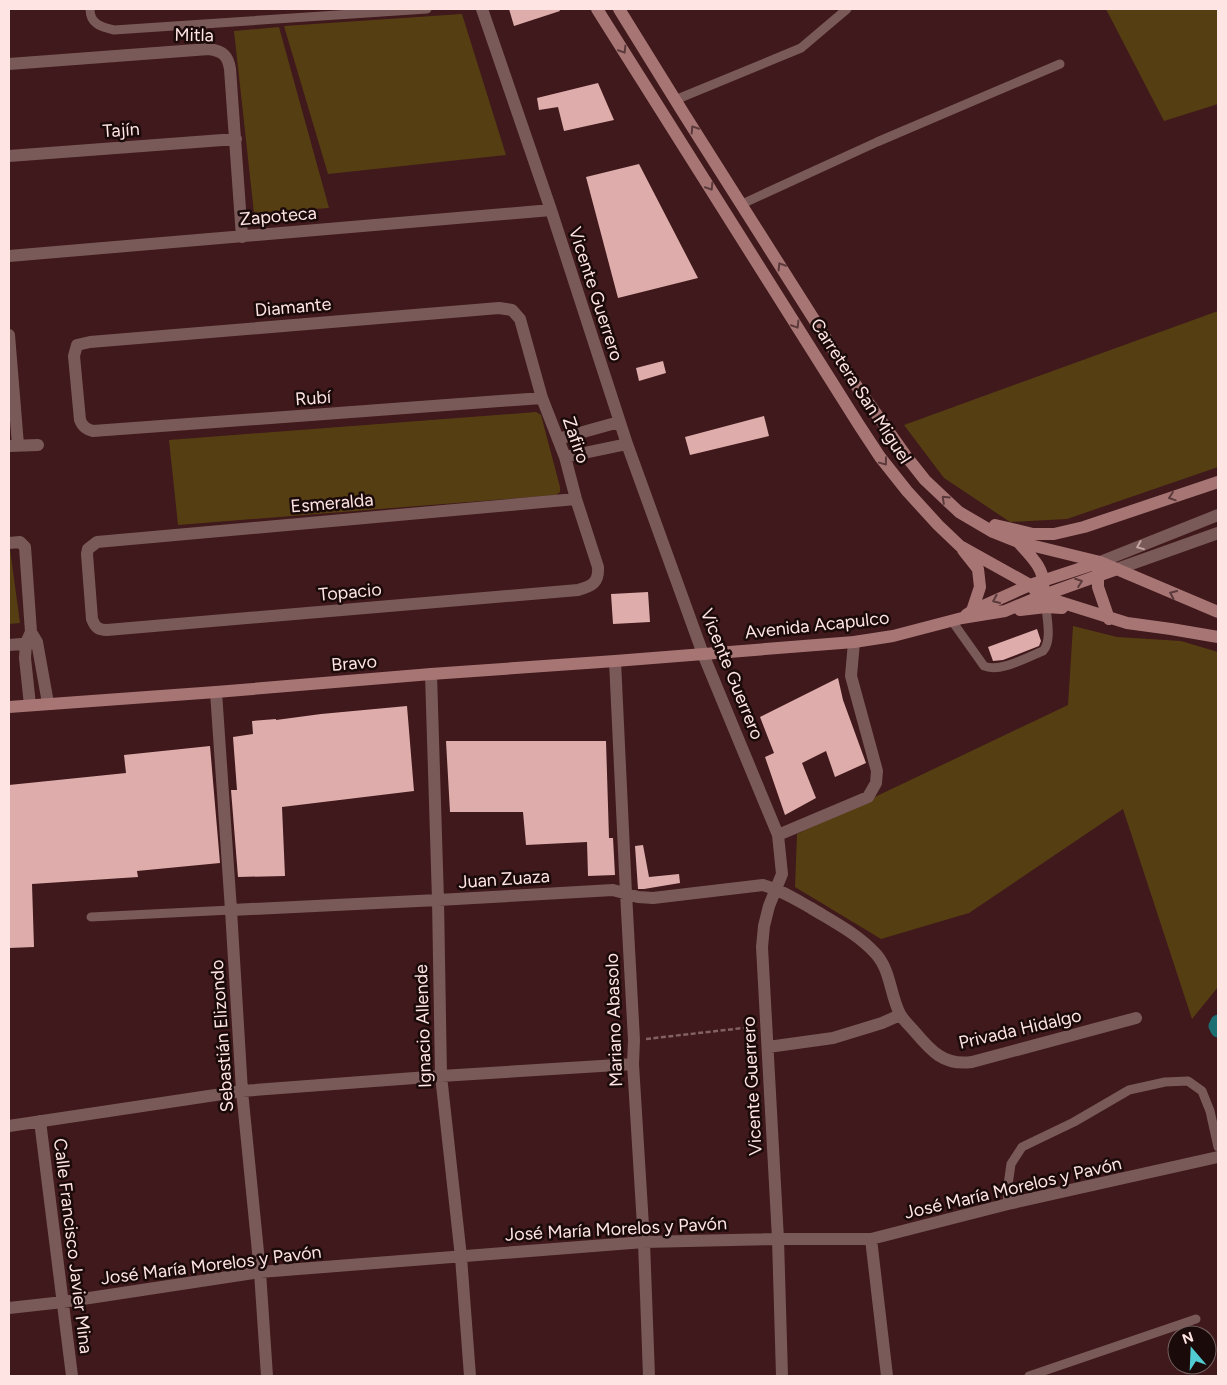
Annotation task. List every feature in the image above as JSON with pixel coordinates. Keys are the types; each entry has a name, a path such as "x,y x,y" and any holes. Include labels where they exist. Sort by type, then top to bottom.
{"main road":[{"name":"Carretera San Miguel","path":"597,9 880,457 938,526 960,546 1030,585 1043,602 1084,610 1127,623 1171,628 1218,637"},
{"name":"Carretera San Miguel","path":"619,9 853,382 925,480 959,512 993,532 1018,542 1100,562 1218,612"},
{"path":"959,512 1002,528 1033,534 1054,534 1084,527 1218,482"},
{"path":"1018,542 1034,558 1044,582 1043,602"},
{"path":"960,546 978,569 980,587 962,617"},
{"path":"1100,562 1097,576 1098,587 1109,618"},
{"name":"Avenida Acapulco","path":"962,617 1030,585 1044,582 1100,562"},
{"name":"Avenida Acapulco","path":"703,654 854,642 893,636 962,617 1005,611 1043,602 1097,576 1117,569"},
{"name":"Bravo","path":"9,707 703,654"}],"street":[{"name":"Vicente Guerrero","path":"482,9 551,210 626,444 703,654 778,834 782,874 767,912 762,947 778,1239 782,1376"},
{"name":"Mitla","path":"9,64 209,49 218,50 224,54 228,61 236,139 242,237"},
{"name":"Tajín","path":"9,156 236,139"},
{"name":"Zapoteca","path":"9,256 551,210"},
{"name":"Diamante","path":"86,429 82,425 79,415 74,356 77,345 90,342 499,308 512,310"},
{"name":"Zafiro","path":"512,310 520,319 542,398 565,457 598,567 599,576 594,583"},
{"path":"9,336 13,445 38,445"},
{"name":"Rubí","path":"86,429 93,431 542,398"},
{"path":"558,439 619,422"},
{"path":"565,457 626,444"},
{"name":"Esmeralda","path":"106,630 96,627 92,619 87,554 91,545 104,541 576,498"},
{"path":"1100,562 1218,515"},
{"path":"1117,569 1218,533"},
{"path":"9,543 20,542 25,547 31,639 48,703"},
{"name":"Topacio","path":"106,630 578,590 594,583"},
{"path":"9,645 31,639"},
{"path":"30,705 25,658 31,639"},
{"path":"778,834 868,797 876,783 877,771 851,676 854,642"},
{"name":"Mariano Abasolo","path":"615,661 649,1376"},
{"name":"Ignacio Allende","path":"431,674 441,1076 461,1257 470,1376"},
{"name":"Sebastián Elizondo","path":"216,692 242,1091 260,1272 267,1376"},
{"name":"Juan Zuaza","path":"231,910 613,890 638,897 653,898 763,885 777,888"},
{"path":"768,1046 833,1038 882,1023 900,1015 887,975 878,956 847,929 777,888"},
{"name":"Privada Hidalgo","path":"900,1015 932,1051 952,1062 961,1063 1136,1018"},
{"path":"9,1126 242,1091 633,1064"},
{"name":"Calle Francisco Javier Mina","path":"40,1121 72,1376"},
{"name":"José María Morelos y Pavón","path":"9,1308 64,1302 260,1272 644,1242 870,1239 1008,1204 1218,1157"},
{"path":"870,1239 887,1376"}],"lane":[{"path":"90,9 90,16 98,27 114,30 427,9"},
{"path":"675,100 802,48 847,9"},
{"path":"742,204 878,142 1060,64"},
{"path":"962,617 984,666 990,669 999,668 1043,651 1047,647 1048,639 1043,602"},
{"path":"91,917 231,910"},
{"path":"1008,1204 1006,1192 1011,1164 1022,1146 1074,1122 1129,1090 1165,1082 1188,1081 1202,1091 1210,1111 1218,1147"},
{"path":"1029,1376 1196,1319"}],"path":[{"path":"634,1040 766,1025"}],"shaded area":[{"path":"1106,9 1218,9 1218,104 1164,121"},
{"path":"462,14 506,155 328,174 284,26"},
{"path":"279,27 329,208 254,213 234,31"},
{"path":"1218,311 1218,467 1067,519 1010,522 944,478 904,425"},
{"path":"536,412 541,415 560,487 560,492 556,495 178,525 169,440"},
{"path":"9,549 20,623 9,624"},
{"path":"1073,626 1117,637 1181,641 1218,652 1218,987 1192,1019 1123,809 969,913 881,939 795,887 797,834 1068,705"}],"building":[{"path":"509,9 559,9 560,11 514,26"},
{"path":"598,83 614,120 564,131 558,107 539,110 537,98"},
{"path":"639,164 698,278 618,298 586,177"},
{"path":"663,361 666,373 639,381 636,368"},
{"path":"764,416 769,436 690,455 685,437"},
{"path":"648,592 650,622 613,624 611,594"},
{"path":"1037,629 1041,641 1039,646 1003,660 993,661 988,647"},
{"path":"838,678 843,700 866,763 835,777 826,751 802,763 816,798 785,815 765,757 774,753 760,717"},
{"path":"407,706 414,791 282,807 285,876 238,877 231,790 237,790 233,737 253,734 252,721"},
{"path":"446,741 606,741 609,838 613,838 615,875 588,876 587,842 526,845 523,812 450,812"},
{"path":"210,746 220,863 137,871 138,877 32,884 34,947 9,948 9,785 126,773 124,755"},
{"path":"643,845 649,877 679,874 680,883 638,889 635,846"}],"waterway":[{"path":"1218,1022 1216,1026 1218,1030"}]}
